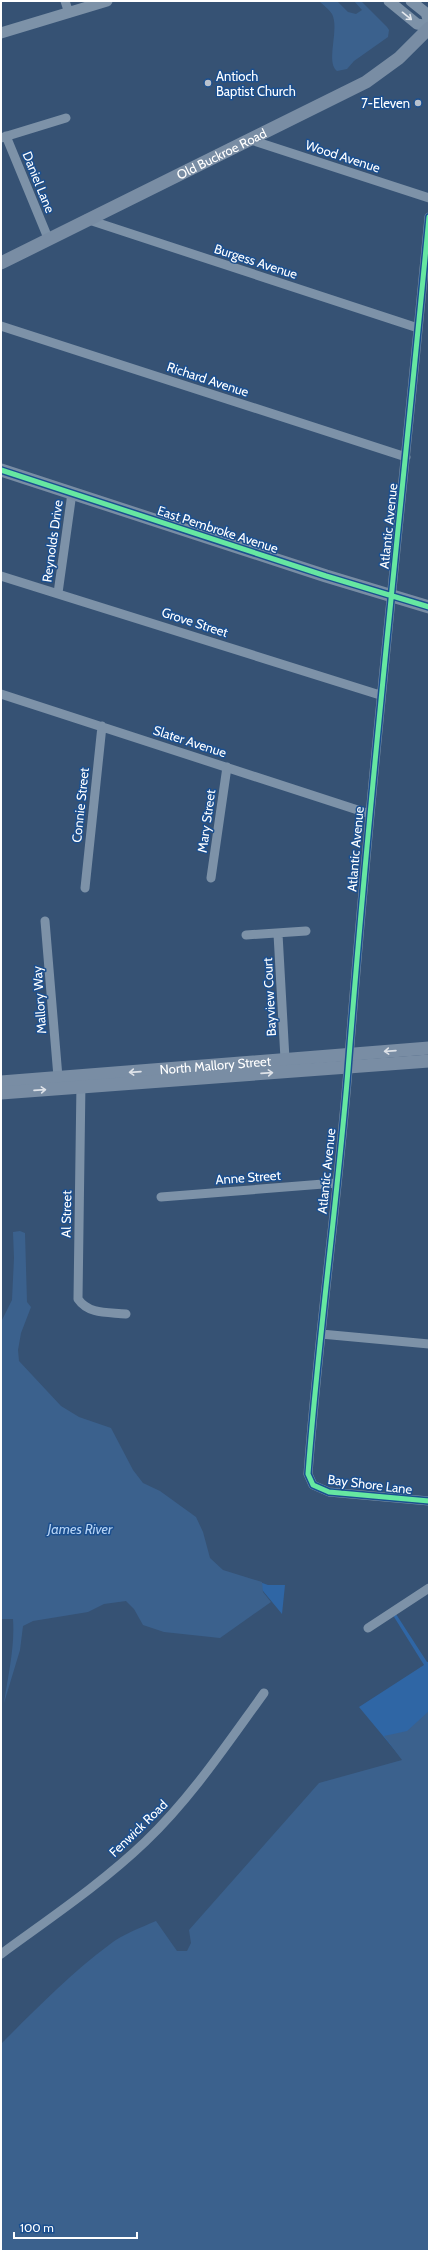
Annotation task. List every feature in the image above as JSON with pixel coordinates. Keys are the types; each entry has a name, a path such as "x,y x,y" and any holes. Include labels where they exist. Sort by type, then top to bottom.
{"main road":[{"name":"Old Buckroe Road","path":"1,263 86,219 366,82 399,58 429,27"},
{"name":"East Pembroke Avenue","path":"1,470 326,576 429,607"},
{"name":"North Mallory Street","path":"1,1082 58,1078 81,1082 348,1061 429,1048"},
{"name":"North Mallory Street","path":"1,1093 81,1082 285,1059 429,1061"}],"street":[{"path":"65,1 69,13"},
{"path":"1,33 107,1"},
{"path":"389,1 417,24 429,27"},
{"path":"411,1 426,13 429,22"},
{"path":"4,137 66,118"},
{"name":"Daniel Lane","path":"4,137 48,238"},
{"name":"Wood Avenue","path":"248,139 429,198"},
{"name":"Atlantic Avenue","path":"310,1482 308,1474 348,1061 380,695 392,596 429,217"},
{"name":"Burgess Avenue","path":"86,219 418,328"},
{"name":"Richard Avenue","path":"1,326 406,457"},
{"name":"Reynolds Drive","path":"58,593 72,493"},
{"name":"Grove Street","path":"1,576 380,695"},
{"name":"Slater Avenue","path":"1,694 370,814"},
{"name":"Connie Street","path":"85,888 102,726"},
{"name":"Mary Street","path":"211,878 227,767"},
{"name":"Mallory Way","path":"45,921 58,1078"},
{"path":"246,935 306,931"},
{"name":"Bayview Court","path":"278,934 285,1059"},
{"name":"Al Street","path":"81,1082 78,1299 89,1310 126,1314"},
{"name":"Anne Street","path":"161,1197 336,1183"},
{"path":"321,1334 429,1341"},
{"name":"Bay Shore Lane","path":"310,1482 329,1492 429,1501"},
{"path":"368,1628 429,1588"},
{"name":"Fenwick Road","path":"1,1954 109,1874 146,1842 212,1766 264,1692"}],"shaded area":[{"path":"254,1580 268,1585 285,1585 282,1614"},
{"path":"394,1611 427,1662 429,1662 429,1745 403,1760 359,1707 424,1665 391,1612"}],"water":[{"path":"319,1 337,1 348,12 356,14 362,10 354,1 361,1 387,27 389,30 388,37 354,61 347,69 337,71 332,60 334,20 331,12"},
{"name":"James River","path":"20,1231 25,1233 27,1302 31,1307 21,1333 18,1350 19,1361 61,1406 79,1417 111,1428 133,1470 143,1483 160,1491 196,1517 203,1532 210,1558 223,1570 262,1582 263,1592 271,1602 220,1638 164,1632 143,1625 134,1609 126,1601 104,1604 88,1612 33,1621 23,1626 20,1650 4,1703 12,1650 13,1619 1,1619 1,1322 12,1300 14,1258 13,1232"},
{"path":"429,1711 429,2251 1,2251 1,2044 80,1968 114,1941 126,1934 156,1921 177,1951 187,1951 191,1943 189,1930 319,1783 402,1760 384,1736 407,1731"}],"cycle path":[{"path":"429,217 376,750 344,1121 317,1373 308,1474 313,1485 329,1492 429,1501"},
{"path":"1,470 326,576 429,607"}],"place":[{"name":"Antioch Baptist Church","path":"208,83"},
{"name":"7-Eleven","path":"418,103"}]}
